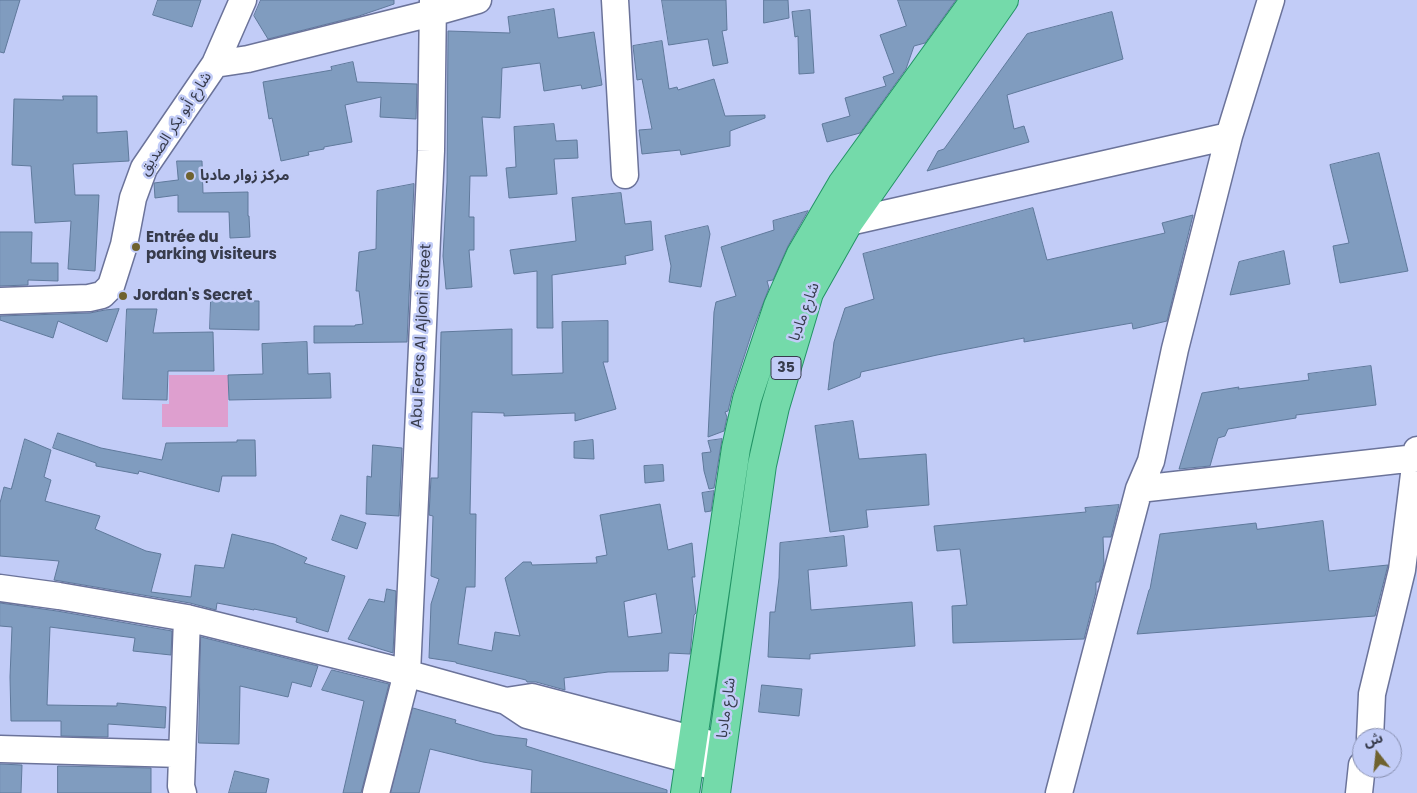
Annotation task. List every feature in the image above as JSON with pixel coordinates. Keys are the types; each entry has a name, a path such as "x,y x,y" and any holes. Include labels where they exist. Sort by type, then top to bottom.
{"main road":[{"name":"شارع مادبا","path":"685,793 736,448 747,399 778,306 801,254 842,184 975,0"},
{"name":"شارع مادبا","path":"719,769 762,465 775,407 809,293 849,222 1004,0"}],"street":[{"name":"شارع أبو بكر الصديق","path":"0,301 89,298 102,295 112,286 124,245 133,198 144,168 215,64 243,0"},
{"path":"215,64 248,58 432,7 478,0"},
{"path":"615,0 625,175"},
{"path":"1059,793 1139,489 1151,461 1175,350 1228,136 1272,0"},
{"name":"Abu Feras Al Ajloni Street","path":"376,793 406,673 430,161 432,7"},
{"path":"849,222 1228,136"},
{"path":"1139,489 1417,454 1410,570 1372,694 1370,728"},
{"path":"0,588 187,618 406,673 506,701 532,698 692,751 719,769"},
{"path":"183,793 181,786 187,618"},
{"path":"0,749 182,754"}],"shaded area":[{"path":"169,375 228,375 228,427 162,427 162,404 169,404"}],"building":[{"path":"0,0 20,0 4,53 0,52"},
{"path":"158,0 201,0 192,27 153,15"},
{"path":"261,0 394,0 394,4 359,16 268,39 254,16"},
{"path":"662,0 726,0 727,30 722,31 728,63 713,66 708,39 669,45"},
{"path":"764,0 788,0 789,18 764,23"},
{"path":"898,0 956,0 925,43 914,46 906,69 860,133 827,142 822,124 850,116 845,98 886,86 883,77 894,73 880,35 906,26"},
{"path":"554,9 558,38 594,32 602,85 582,89 581,85 544,91 540,63 502,68 500,118 482,117 487,176 470,176 469,217 474,217 474,250 469,250 472,287 446,289 443,256 447,182 448,31 510,33 508,17"},
{"path":"810,10 814,73 799,74 798,36 795,37 792,12"},
{"path":"1112,12 1123,59 1007,95 1014,129 1024,126 1029,142 927,171 938,151 944,149 1027,34"},
{"path":"662,41 669,89 677,87 678,90 714,79 725,116 765,115 765,118 730,131 730,146 681,155 680,150 642,154 639,130 652,129 642,79 637,80 633,46"},
{"path":"353,62 357,82 417,84 416,119 380,117 381,97 345,105 352,142 324,147 324,149 308,152 309,155 281,161 272,118 269,119 263,82 332,70 331,67"},
{"path":"63,96 97,96 97,133 127,131 129,161 73,164 75,195 99,195 95,271 68,269 71,221 35,223 31,166 12,165 14,99 63,100"},
{"path":"554,124 556,141 577,140 578,158 554,159 557,194 509,198 506,168 516,167 514,127"},
{"path":"1379,153 1408,271 1340,283 1333,246 1349,243 1330,165"},
{"name":"مركز زوار مادبا","path":"177,161 202,161 203,193 248,192 250,237 230,238 229,212 178,212 178,195 155,198 154,183 178,180"},
{"path":"414,184 407,342 314,343 314,326 355,326 363,324 359,291 356,291 359,252 376,249 377,191"},
{"path":"621,193 625,224 651,221 653,250 625,256 626,264 552,275 553,328 537,328 537,271 514,274 510,250 576,241 572,198"},
{"path":"1033,208 1047,260 1165,233 1162,223 1193,215 1167,321 1133,329 1132,323 1024,342 1024,338 937,355 861,372 860,377 828,390 834,342 845,308 874,299 863,254"},
{"path":"808,211 788,246 773,280 767,281 769,288 752,332 728,411 725,412 727,417 724,431 708,437 714,312 716,302 736,296 721,247 774,230 773,221"},
{"path":"708,226 710,234 701,287 669,282 671,266 665,236"},
{"path":"0,232 32,232 31,263 58,263 58,281 28,280 28,285 0,286"},
{"path":"1284,251 1290,284 1230,295 1239,262"},
{"path":"211,300 259,301 259,330 210,329"},
{"path":"119,309 107,342 58,321 53,338 0,320 0,316 90,313"},
{"path":"127,309 157,309 153,333 213,332 214,371 168,371 167,400 123,399"},
{"path":"608,321 608,362 603,362 616,409 575,421 575,413 504,416 504,413 472,412 470,514 476,514 475,587 466,587 458,644 492,651 495,632 520,636 505,578 523,562 531,562 532,565 597,563 596,557 607,555 600,515 660,504 668,550 692,543 695,577 692,577 696,613 694,615 690,654 669,653 668,671 608,672 564,678 565,690 536,682 527,682 526,680 456,662 429,658 431,604 439,579 431,576 433,516 429,515 431,478 438,478 441,332 512,329 512,375 563,373 562,322","holes":["656,594 662,633 628,637 624,602"]},
{"path":"307,342 308,374 330,373 331,398 229,400 228,375 263,374 262,344"},
{"path":"1371,366 1376,405 1296,415 1296,418 1228,429 1225,436 1218,438 1210,466 1179,469 1202,393 1309,380 1308,374"},
{"path":"853,421 859,459 926,454 929,505 866,510 868,527 830,532 815,426"},
{"path":"58,433 101,448 162,460 166,443 255,440 256,476 222,476 219,492 139,471 138,474 96,466 96,463 53,448"},
{"path":"25,439 51,450 44,477 51,480 45,501 100,516 95,529 146,551 161,554 151,592 191,597 195,565 224,568 232,534 274,544 307,558 304,563 345,576 328,632 296,622 297,618 254,609 217,603 216,610 190,603 54,580 59,561 0,556 0,503 4,487 11,489"},
{"path":"722,439 714,488 709,489 702,453 711,452 708,441"},
{"path":"593,440 594,459 574,458 574,442"},
{"path":"373,445 402,448 399,516 366,514 367,476 371,477"},
{"path":"663,465 664,481 645,483 644,466"},
{"path":"714,491 711,511 705,512 702,493"},
{"path":"1119,505 1111,537 1103,537 1104,564 1099,582 1096,582 1096,592 1084,639 953,643 952,606 967,605 960,549 937,551 934,526 1086,512 1085,508"},
{"path":"341,515 366,523 357,549 332,540"},
{"path":"1323,521 1329,571 1388,565 1375,616 1137,634 1150,589 1160,534 1256,523 1257,529"},
{"path":"844,536 847,566 808,570 811,610 912,602 915,646 810,654 810,659 768,657 770,612 775,612 779,578 780,543"},
{"path":"387,589 396,591 393,653 348,639 369,599 384,602"},
{"path":"0,603 172,631 171,655 133,651 135,638 50,627 47,705 117,706 117,703 166,707 165,728 108,724 108,737 61,736 61,721 11,721 12,627 0,626"},
{"path":"201,637 318,666 311,687 292,682 288,697 240,686 239,744 199,743"},
{"path":"332,670 389,684 361,793 343,793 364,701 322,690"},
{"path":"762,685 802,689 799,716 759,712"},
{"path":"413,708 456,720 455,723 495,735 527,739 526,746 667,790 667,793 531,793 532,770 483,762 430,749 419,793 391,793"},
{"path":"0,764 22,765 21,793 0,793"},
{"path":"58,766 151,768 151,793 58,793"},
{"path":"235,771 269,779 266,793 229,793"}],"place":[{"name":"مركز زوار مادبا","path":"190,176"},
{"name":"Entrée du parking visiteurs","path":"136,247"},
{"name":"Jordan's Secret","path":"123,296"}]}
